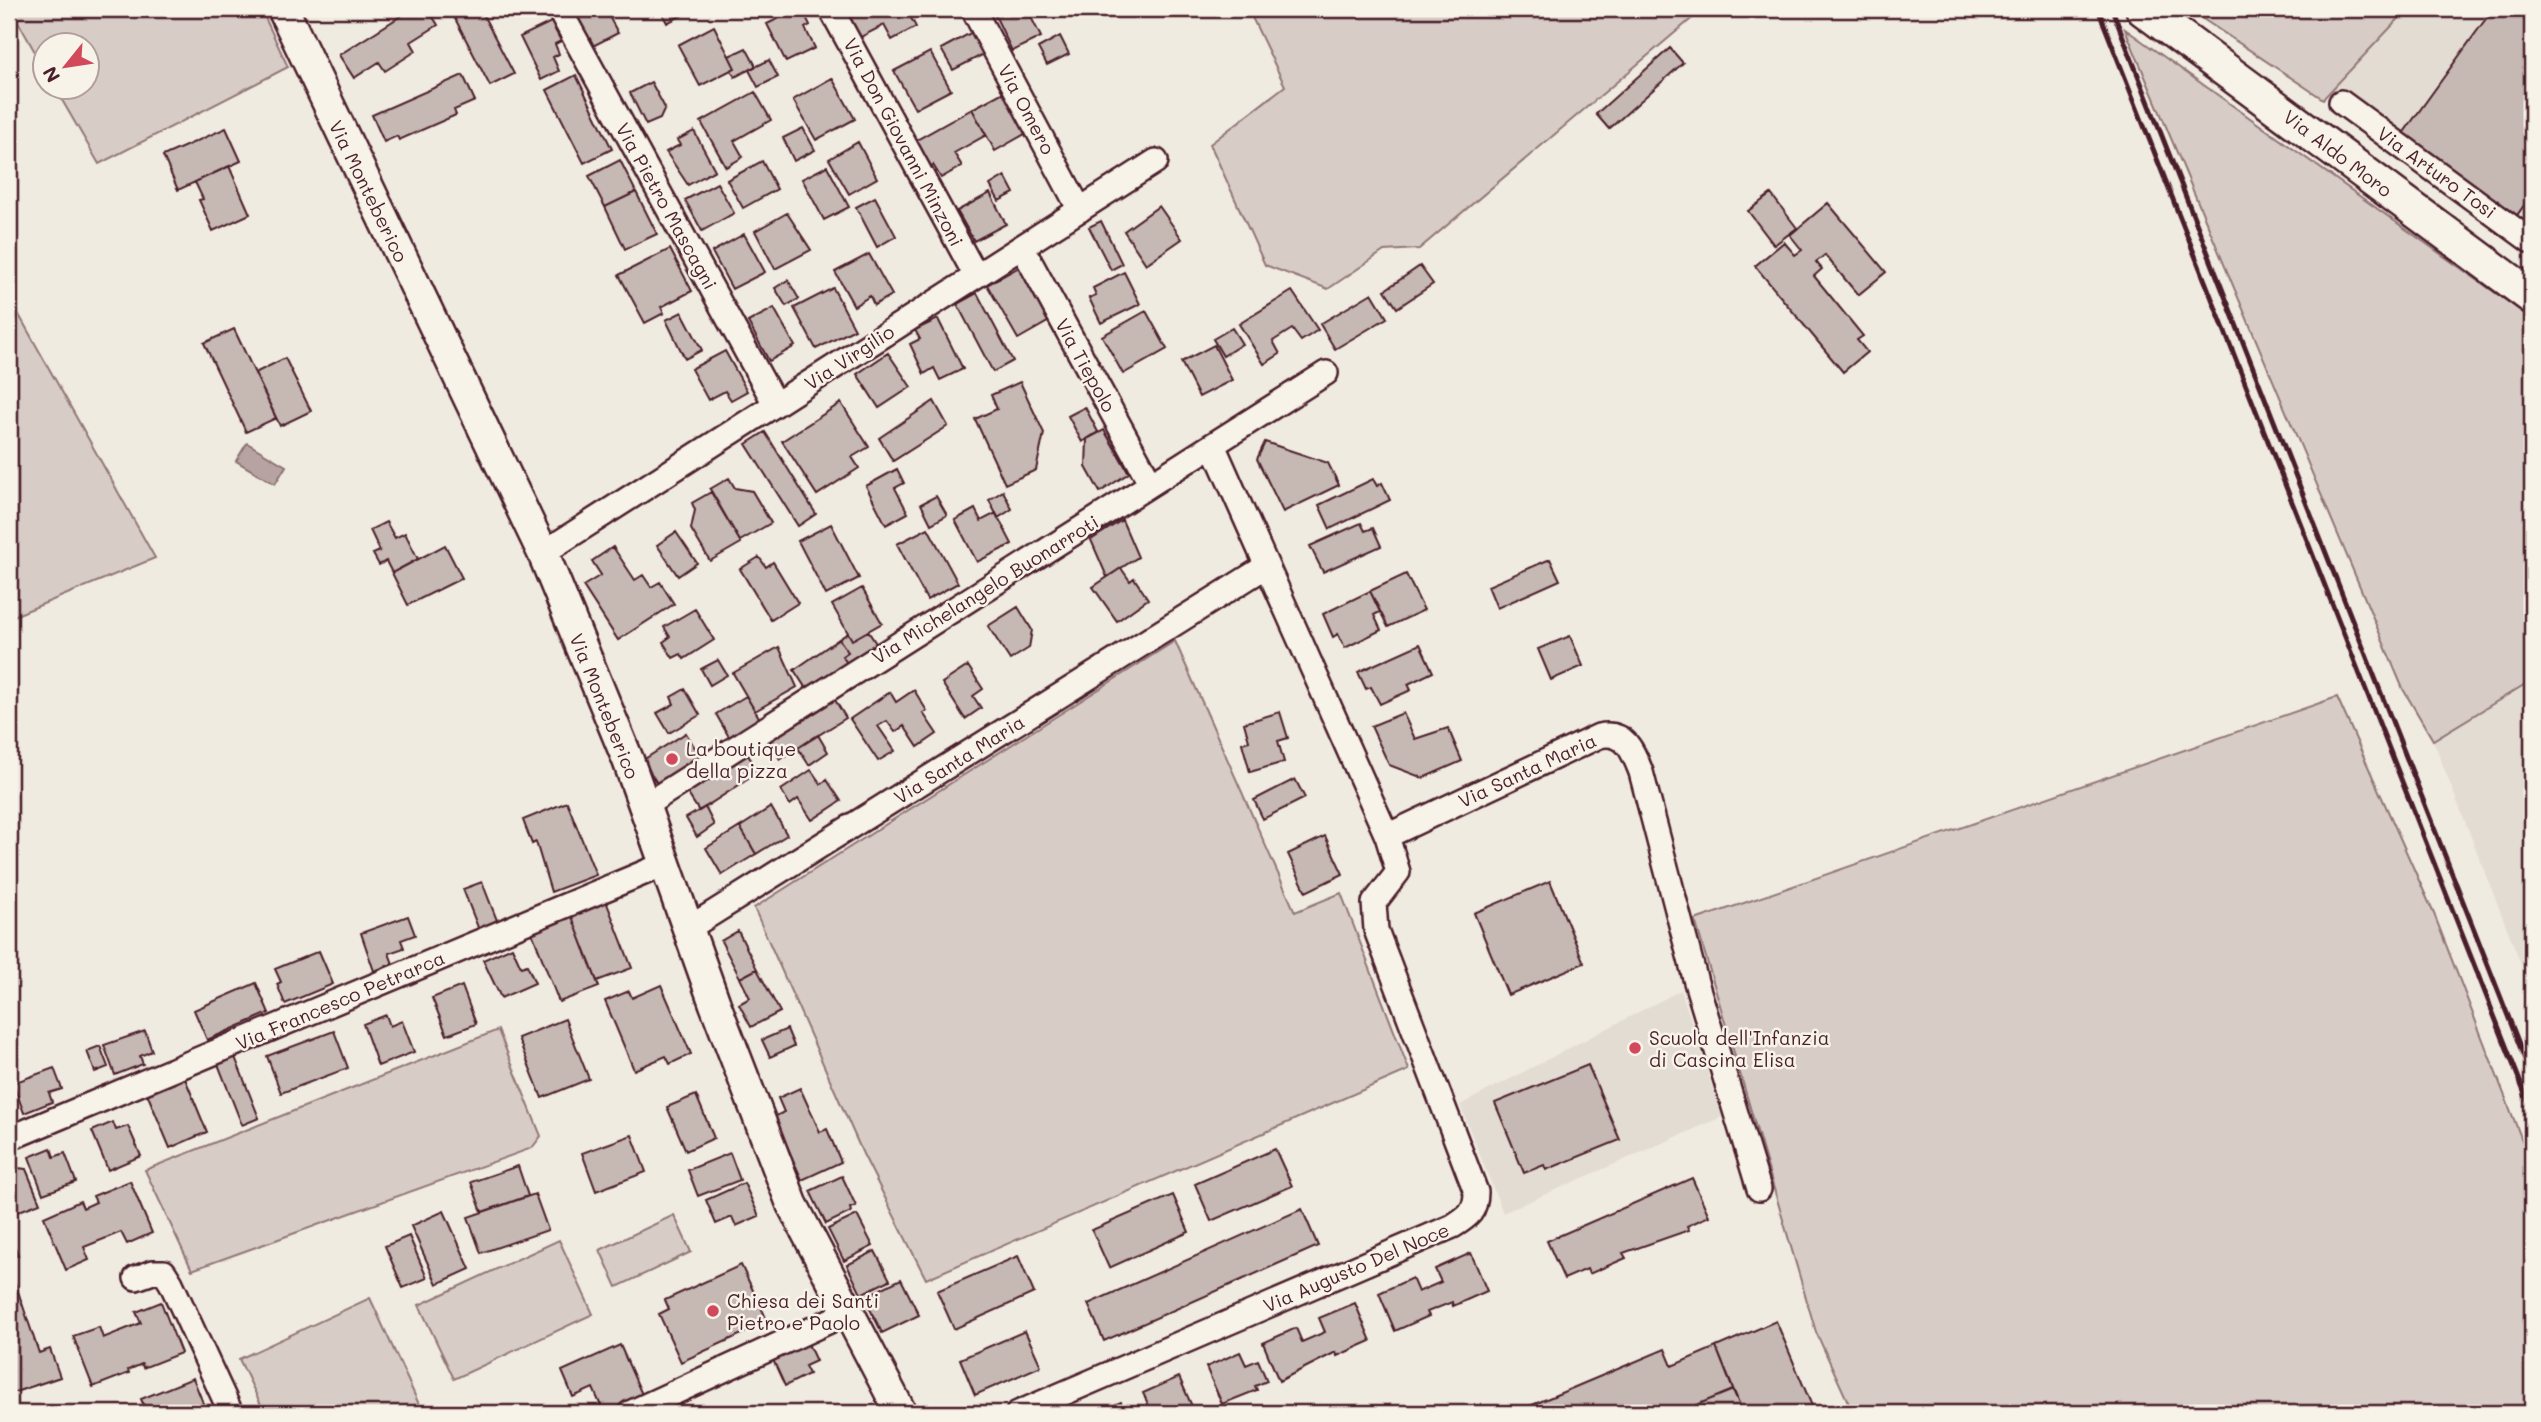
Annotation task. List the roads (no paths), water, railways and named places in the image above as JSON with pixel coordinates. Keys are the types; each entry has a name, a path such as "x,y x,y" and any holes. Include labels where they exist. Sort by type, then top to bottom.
{"main road":[{"name":"Via Aldo Moro","path":"2145,10 2532,297"}],"street":[{"name":"Via Monteberico","path":"283,9 543,553 644,806 792,1204 901,1413"},
{"name":"Via Pietro Mascagni","path":"559,9 775,404"},
{"name":"Via Don Giovanni Minzoni","path":"831,9 976,276"},
{"name":"Via Omero","path":"974,9 1080,210"},
{"name":"Via Arturo Tosi","path":"2341,102 2532,242"},
{"name":"Via Virgilio","path":"543,553 1156,161"},
{"name":"Via Tiepolo","path":"1022,247 1151,484"},
{"name":"Via Michelangelo Buonarroti","path":"644,806 1326,373"},
{"path":"1213,445 1387,836"},
{"name":"Via Santa Maria","path":"689,929 1265,567"},
{"name":"Via Santa Maria","path":"1387,836 1599,736 1614,734 1628,744 1641,772 1696,982 1759,1189"},
{"name":"Via Augusto Del Noce","path":"1018,1413 1453,1226 1469,1216 1476,1206 1476,1192 1376,930 1374,904 1398,872 1387,836"},
{"name":"Via Francesco Petrarca","path":"15,1136 666,864"},
{"path":"136,1279 153,1272 163,1272 171,1283 232,1413"},
{"path":"630,1413 849,1312"}],"railway":[{"path":"2098,9 2532,1112"},
{"path":"2112,9 2532,1077"}],"place":[{"name":"La boutique della pizza","path":"672,759"},
{"name":"Scuola dell'Infanzia di Cascina Elisa","path":"1635,1048"},
{"name":"Chiesa dei Santi Pietro e Paolo","path":"713,1311"}]}
